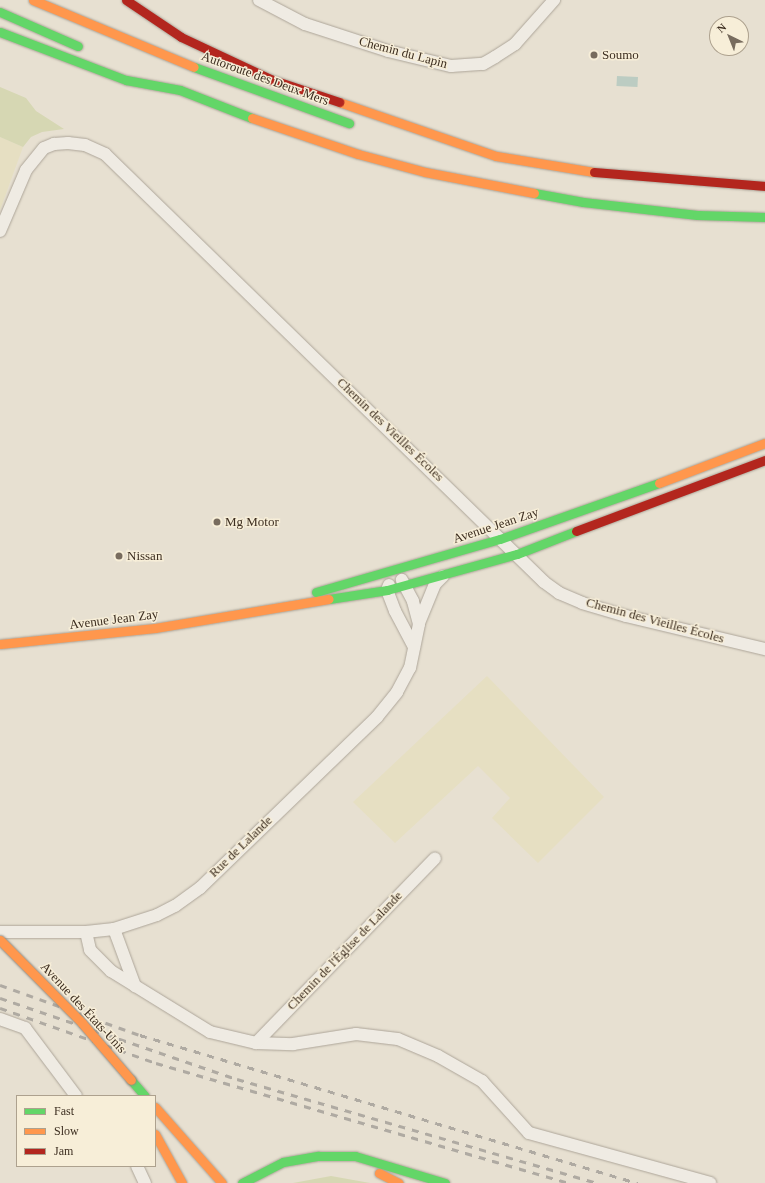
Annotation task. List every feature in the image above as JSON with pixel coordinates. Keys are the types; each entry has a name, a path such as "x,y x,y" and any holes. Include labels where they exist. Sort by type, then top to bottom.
{"main road":[{"name":"Autoroute des Deux Mers","path":"33,0 208,73 266,95 362,126"},
{"path":"126,0 181,37 273,80 496,156"},
{"path":"0,12 86,50"},
{"path":"0,32 126,80 180,90"},
{"path":"137,72 242,116 358,154 425,172 583,202 697,215 765,217"},
{"path":"407,136 496,156 589,172 765,186"},
{"name":"Avenue Jean Zay","path":"230,616 500,539 683,475 765,443"},
{"name":"Avenue Jean Zay","path":"0,644 94,636 230,616 387,590 444,576 517,554 765,460"},
{"name":"Avenue des États-Unis","path":"0,940 82,1023 144,1095"},
{"path":"156,1108 222,1183"},
{"path":"156,1125 170,1140"},
{"path":"156,1136 182,1183"},
{"path":"242,1183 283,1162 318,1156 355,1156 377,1161 445,1183"},
{"path":"366,1171 420,1183"},
{"path":"379,1173 399,1183"}],"street":[{"name":"Chemin du Lapin","path":"259,0 305,24 388,51 451,66 483,64 495,57 515,44 554,0"},
{"name":"Chemin des Vieilles Écoles","path":"0,231 26,170 34,157 54,144 68,142 86,145 106,154 544,582 559,593 582,603 626,616 765,649"},
{"name":"Rue de Lalande","path":"394,570 406,585 415,607 418,624"},
{"path":"394,570 387,590 414,647"},
{"name":"Rue de Lalande","path":"0,932 86,932 114,929 158,915 175,906 200,888 377,717 397,692 410,668 418,624 435,584 444,576"},
{"name":"Chemin de l'Église de Lalande","path":"256,1043 435,858"},
{"path":"114,929 135,986"},
{"path":"86,932 90,950 99,960 135,986 210,1032 256,1043 293,1044 356,1034 398,1039 438,1056 482,1081 529,1133 710,1183"},
{"path":"0,1019 25,1028 75,1095"},
{"path":"138,1167 146,1183"}],"shaded area":[{"path":"617,76 638,77 637,87 616,86"},
{"path":"0,137 23,147 0,210"},
{"path":"487,676 604,797 538,863 492,818 510,798 478,766 395,843 353,802"}],"green space":[{"path":"0,87 26,98 36,111 64,129 42,132 31,137 23,147 0,137"},
{"path":"331,1176 370,1183 293,1183"}],"railway":[{"path":"0,985 140,1035 637,1183"},
{"path":"0,998 237,1079 597,1183"},
{"path":"0,1008 156,1063 569,1183"}],"traffic: fast":[{"path":"0,12 78,46"},
{"path":"0,32 126,80 180,90 252,118"},
{"path":"194,67 349,123"},
{"path":"534,193 583,202 697,215 765,217"},
{"path":"316,592 500,539 659,483"},
{"path":"329,599 387,590 517,554 576,531"},
{"path":"131,1080 144,1095"},
{"path":"242,1183 283,1162 318,1156 355,1156 445,1183"}],"traffic: slow":[{"path":"33,0 194,67"},
{"path":"339,102 496,156 594,172"},
{"path":"252,118 358,154 425,172 534,193"},
{"path":"659,483 765,443"},
{"path":"0,644 155,628 329,599"},
{"path":"0,940 82,1023 131,1080"},
{"path":"156,1108 222,1183"},
{"path":"156,1136 182,1183"},
{"path":"379,1173 399,1183"}],"traffic: jam":[{"path":"126,0 181,37 273,80 339,102"},
{"path":"594,172 765,186"},
{"path":"576,531 765,460"}],"place":[{"name":"Soumo","path":"594,55"},
{"name":"Mg Motor","path":"217,522"},
{"name":"Nissan","path":"119,556"}]}
